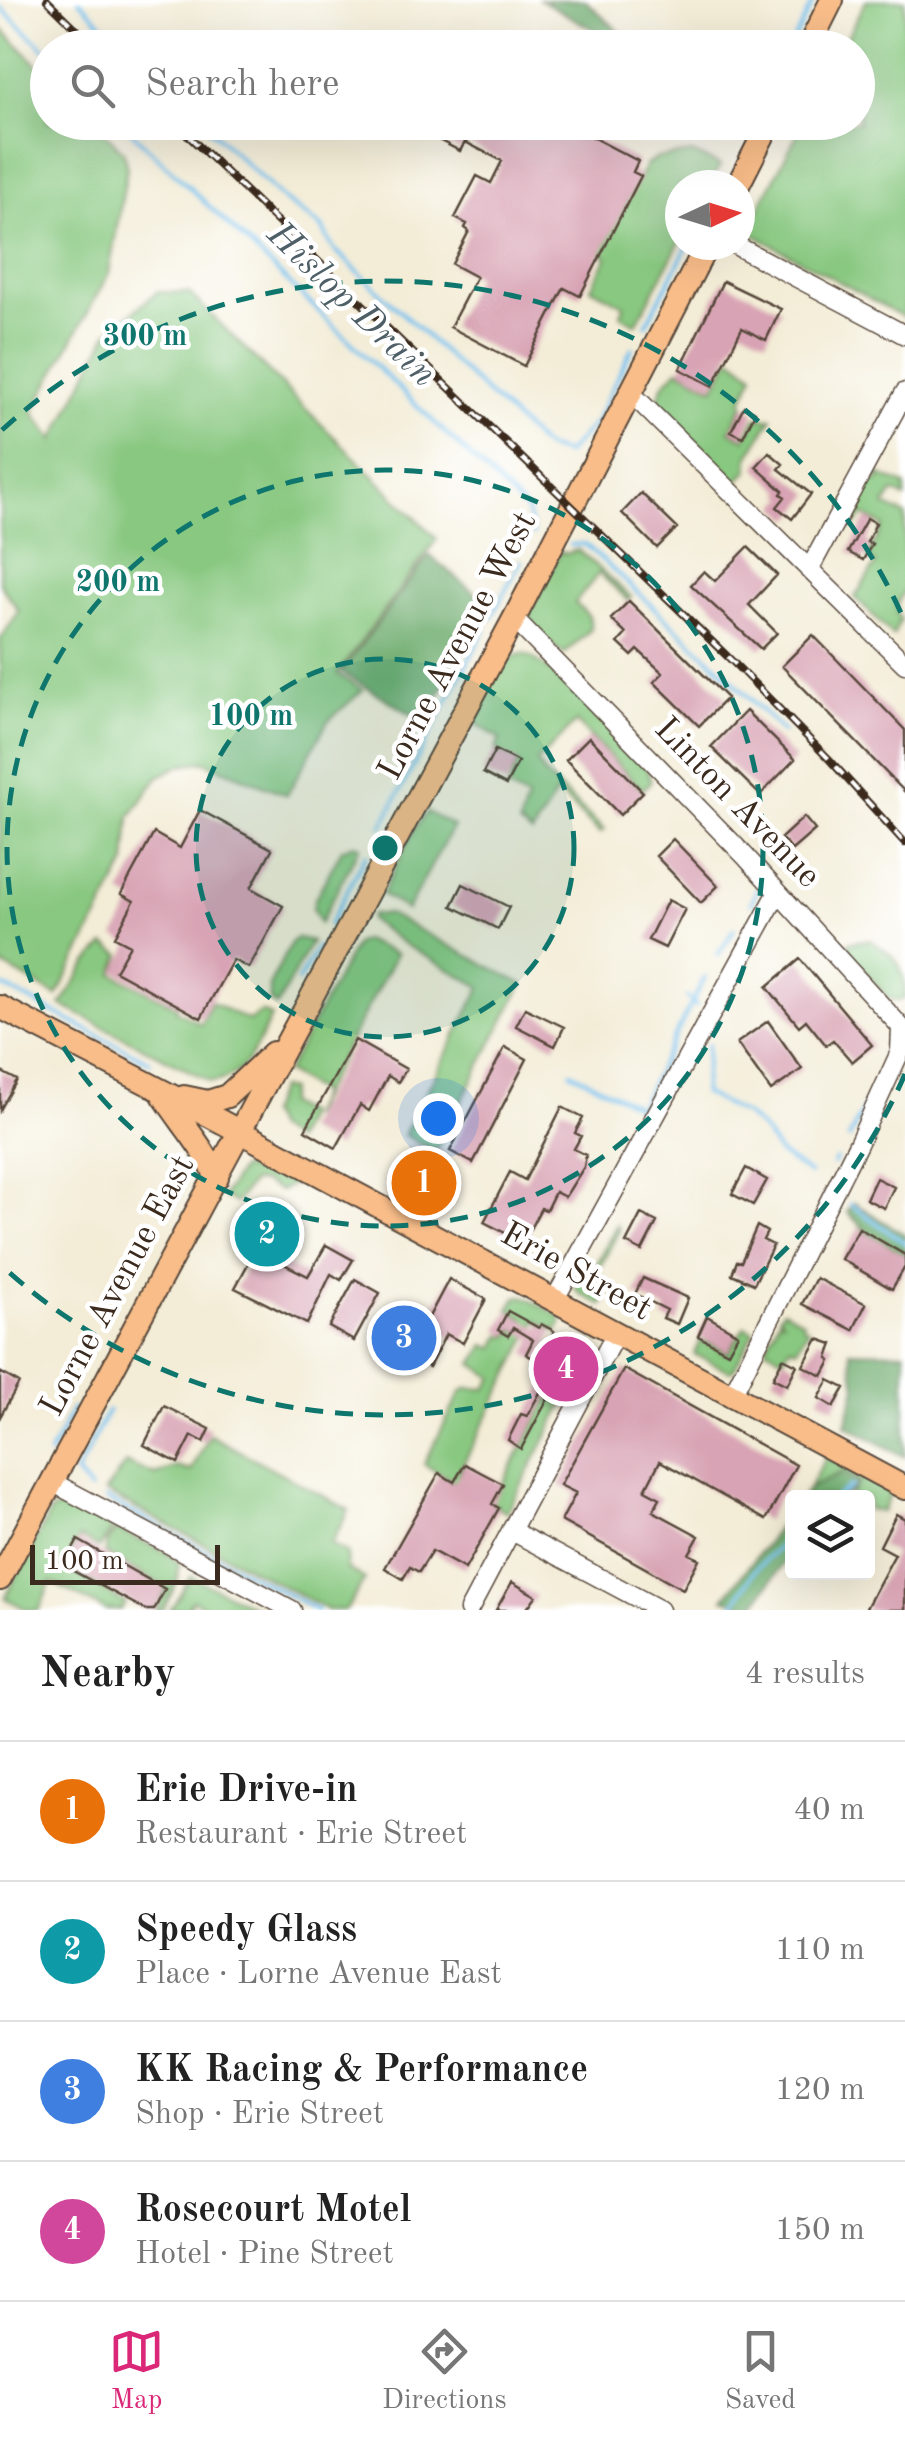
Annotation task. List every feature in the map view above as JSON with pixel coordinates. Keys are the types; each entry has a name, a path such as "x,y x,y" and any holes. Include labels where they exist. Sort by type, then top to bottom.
{"main road":[{"path":"817,30 832,0"},
{"path":"746,170 761,140"},
{"name":"Lorne Avenue West","path":"240,1132 514,619 699,260"},
{"name":"Erie Street","path":"0,1007 905,1488"},
{"path":"160,1092 208,1102 227,1096 288,1039"},
{"path":"160,1092 200,1143 216,1177"},
{"name":"Lorne Avenue East","path":"0,1579 240,1132"}],"street":[{"path":"755,256 905,335"},
{"path":"809,570 905,392"},
{"path":"631,393 905,664"},
{"name":"Linton Avenue","path":"514,619 778,892 901,1027 900,1052 858,1144 731,1397"},
{"path":"554,1299 778,892"},
{"path":"470,1610 616,1333"},
{"path":"52,1482 292,1610"},
{"path":"512,1531 660,1610"}],"green space":[{"path":"541,0 585,0 618,30 594,30"},
{"path":"866,0 905,0 905,318 755,235 755,216 794,140 875,140 875,30 851,30"},
{"path":"0,27 30,57 30,140 112,140 123,151 127,169 109,273 33,412 54,440 108,333 157,292 189,293 437,539 337,674 363,690 328,721 287,795 203,761 181,765 158,777 130,817 126,864 57,996 0,964 0,640 19,611 0,584"},
{"path":"692,153 720,165 717,170 665,170 665,260 670,260 636,324 621,315 624,305 591,288 607,257 601,252 646,165 657,158"},
{"path":"731,357 754,374 730,431 745,439 756,418 772,418 749,456 748,471 736,483 656,403 664,384 678,369 714,388"},
{"path":"873,472 905,485 905,498 893,492 885,505 905,515 905,589 897,604 897,615 901,618 893,636 855,597 876,564 868,557 883,526 863,515 853,528 845,523 867,478 877,481 880,477"},
{"path":"578,550 631,597 628,600 599,573 575,603 589,616 591,629 564,654 538,634 528,614 561,551 565,554"},
{"path":"429,555 484,600 426,723 341,672"},
{"path":"523,654 567,685 647,768 651,781 643,790 576,722 537,762 544,774 604,830 600,833 557,792 532,834 519,825 527,799 508,789 518,763 496,750 500,739 472,721 497,671"},
{"path":"427,812 453,826 407,910 382,894"},
{"path":"360,846 320,923 313,909 315,899 342,849"},
{"path":"388,914 523,984 435,1152 404,1135 481,987 405,945 370,920 371,915"},
{"path":"297,938 311,941 277,1006 270,1002 270,984"},
{"path":"363,940 396,954 309,1117 320,1093 286,1072 356,943"},
{"path":"870,940 898,963 905,998 888,998 848,952 849,942"},
{"path":"105,945 121,955 114,974 201,1024 211,1002 249,1021 262,1012 271,1017 241,1067 223,1080 211,1082 61,1005 87,964"},
{"path":"279,1088 289,1090 287,1104 306,1114 294,1141 275,1129 268,1114"},
{"path":"258,1165 295,1180 280,1191 262,1182 252,1182 235,1203 225,1198 241,1168 256,1172"},
{"path":"854,1203 905,1235 905,1256 870,1235 847,1212"},
{"path":"617,1225 619,1230 598,1271 608,1292 602,1305 578,1292 574,1284 588,1279"},
{"path":"523,1296 560,1316 561,1323 557,1331 537,1320 459,1472 498,1492 550,1396 559,1398 582,1358 587,1361 507,1512 424,1464 461,1392 467,1388 486,1389 494,1378 473,1364 485,1345 494,1348 502,1335 508,1337 513,1330 519,1332 525,1320 509,1309 517,1297"},
{"path":"783,1310 803,1321 808,1329 797,1348 790,1346 783,1358 766,1347 778,1320 782,1320 779,1317"},
{"path":"745,1326 754,1332 734,1369 729,1371 694,1354 700,1341 728,1354"},
{"path":"850,1351 905,1352 905,1457 846,1425 856,1387"},
{"path":"210,1435 349,1510 331,1544 348,1553 347,1569 365,1579 346,1610 328,1610 105,1492 126,1463 155,1475 176,1467 191,1471"},
{"path":"826,1457 891,1493 882,1512 875,1511 875,1490 854,1490 859,1482 842,1472 809,1488"},
{"path":"843,1473 859,1484 852,1490 809,1488"},
{"path":"69,1505 102,1519 112,1530 99,1548 80,1538 63,1566 125,1603 121,1610 105,1610 51,1582 39,1610 28,1610 5,1598 51,1511"},
{"path":"785,1519 785,1561 753,1607 724,1598"},
{"path":"116,1530 164,1551 179,1563 178,1579 163,1610 156,1610 167,1588 105,1553"},
{"path":"191,1576 260,1610 212,1610 192,1600 187,1610 170,1610"}],"building":[{"path":"439,140 598,140 638,161 633,172 641,176 580,296 564,288 524,366 450,327 476,277 452,264 469,231 465,228 467,224 455,218 477,176 491,183 502,161 465,142 460,151"},
{"path":"723,281 781,309 766,340 742,328 713,386 680,369"},
{"path":"744,406 755,412 743,437 731,431"},
{"path":"769,452 783,464 779,469 811,494 792,519 777,507 785,497 783,491 756,467"},
{"path":"641,493 677,528 657,548 622,513"},
{"path":"867,518 876,523 867,542 872,544 863,560 848,552"},
{"path":"748,547 777,575 749,605 777,633 761,649 691,585 704,571 715,581"},
{"path":"629,601 727,698 699,726 654,682 663,673 638,650 632,656 618,643 626,634 611,619"},
{"path":"813,635 905,730 905,792 782,666"},
{"path":"746,711 795,759 760,795 711,747"},
{"path":"589,737 643,792 620,815 566,760"},
{"path":"495,750 518,762 506,785 483,773"},
{"path":"200,810 272,849 251,888 283,906 249,968 233,960 201,1018 115,971 130,945 115,937 134,901 121,894 154,833 180,848"},
{"path":"804,817 815,830 792,850 781,838"},
{"path":"673,839 718,886 701,903 656,856"},
{"path":"463,884 509,907 498,929 452,906"},
{"path":"668,900 685,909 665,948 648,940"},
{"path":"800,959 872,1045 852,1062 833,1040 826,1045 806,1020 799,1026 767,987"},
{"path":"525,1008 564,1027 555,1046 516,1026"},
{"path":"768,1021 802,1069 771,1091 737,1043"},
{"path":"355,1040 406,1069 398,1082 388,1076 369,1111 360,1105 336,1148 305,1130"},
{"path":"505,1047 527,1059 473,1163 450,1151"},
{"path":"0,1071 17,1080 0,1110"},
{"path":"562,1107 583,1118 575,1133 581,1136 574,1149 586,1155 584,1167 565,1197 555,1192 546,1210 541,1208 523,1242 484,1222 510,1172 525,1180"},
{"path":"746,1168 767,1180 753,1205 732,1194"},
{"path":"422,1170 436,1177 426,1196 412,1189"},
{"path":"876,1178 894,1187 884,1208 866,1199"},
{"path":"257,1208 293,1228 276,1260 308,1276 326,1245 353,1260 341,1280 331,1274 307,1324 235,1288 256,1249 240,1240"},
{"path":"641,1214 657,1222 642,1251 626,1243"},
{"path":"757,1226 767,1232 763,1240 773,1245 754,1284 732,1274"},
{"path":"859,1228 905,1255 905,1267 892,1289 841,1259"},
{"path":"643,1278 688,1298 677,1324 663,1318 667,1310 635,1294"},
{"path":"816,1278 866,1304 853,1330 802,1304"},
{"path":"355,1279 380,1293 354,1341 329,1327"},
{"path":"449,1279 486,1299 463,1343 446,1334 429,1367 392,1348 407,1319 423,1328"},
{"path":"508,1311 539,1328 541,1324 554,1331 538,1361 526,1354 533,1340 513,1328 508,1336 498,1330"},
{"path":"707,1316 738,1334 728,1352 698,1336"},
{"path":"818,1339 833,1344 828,1358 831,1361 823,1376 803,1366"},
{"path":"783,1358 797,1365 787,1385 773,1378"},
{"path":"624,1369 796,1465 766,1520 660,1461 645,1490 660,1498 653,1511 699,1536 689,1554 699,1559 683,1589 561,1521 576,1493 560,1485"},
{"path":"0,1372 19,1383 0,1417"},
{"path":"829,1380 845,1388 834,1407 819,1398"},
{"path":"542,1389 551,1393 521,1449 508,1440 521,1414 527,1416"},
{"path":"164,1406 210,1429 204,1442 192,1436 178,1463 144,1445"},
{"path":"465,1464 503,1484 492,1504 499,1508 465,1569 432,1551 419,1572 410,1567 403,1579 385,1568 439,1473 454,1482"},
{"path":"896,1514 905,1519 905,1610 865,1610 895,1554 880,1546"},
{"path":"78,1540 165,1589 154,1610 146,1610 64,1566"},
{"path":"512,1582 536,1596 526,1610 496,1610"}],"waterway":[{"path":"79,0 108,30"},
{"path":"799,30 814,0"},
{"name":"Hislop Drain","path":"0,7 30,35"},
{"name":"Hislop Drain","path":"140,140 527,511 533,534"},
{"path":"221,140 285,201 322,227 333,248 545,448 566,454 595,423 632,348"},
{"path":"646,325 680,260"},
{"name":"Hislop Drain","path":"570,545 585,544 783,732"},
{"path":"490,619 521,561"},
{"path":"382,826 485,629"},
{"path":"709,833 724,850"},
{"path":"329,925 366,855"},
{"path":"751,903 757,889"},
{"path":"718,955 734,929"},
{"path":"298,981 317,947"},
{"path":"571,1072 639,1107 705,977"},
{"path":"0,985 150,1062"},
{"path":"687,997 696,1006"},
{"path":"708,1045 703,1093 745,1115 761,1128 780,1154 810,1174"},
{"path":"849,1138 867,1102"},
{"path":"833,1164 836,1160"},
{"path":"850,1204 905,1243"},
{"path":"49,1455 73,1408"},
{"path":"90,1490 76,1474 108,1410"},
{"path":"846,1490 852,1486"},
{"path":"106,1499 317,1610"},
{"path":"731,1610 755,1570 785,1541"}],"railway":[{"path":"47,0 78,30"},
{"path":"193,140 728,657 905,843"}],"place":[{"name":"Erie Drive-in","path":"424,1183"},
{"name":"Speedy Glass","path":"267,1234"},
{"name":"KK Racing & Performance","path":"404,1338"},
{"name":"Rosecourt Motel","path":"566,1369"}]}
